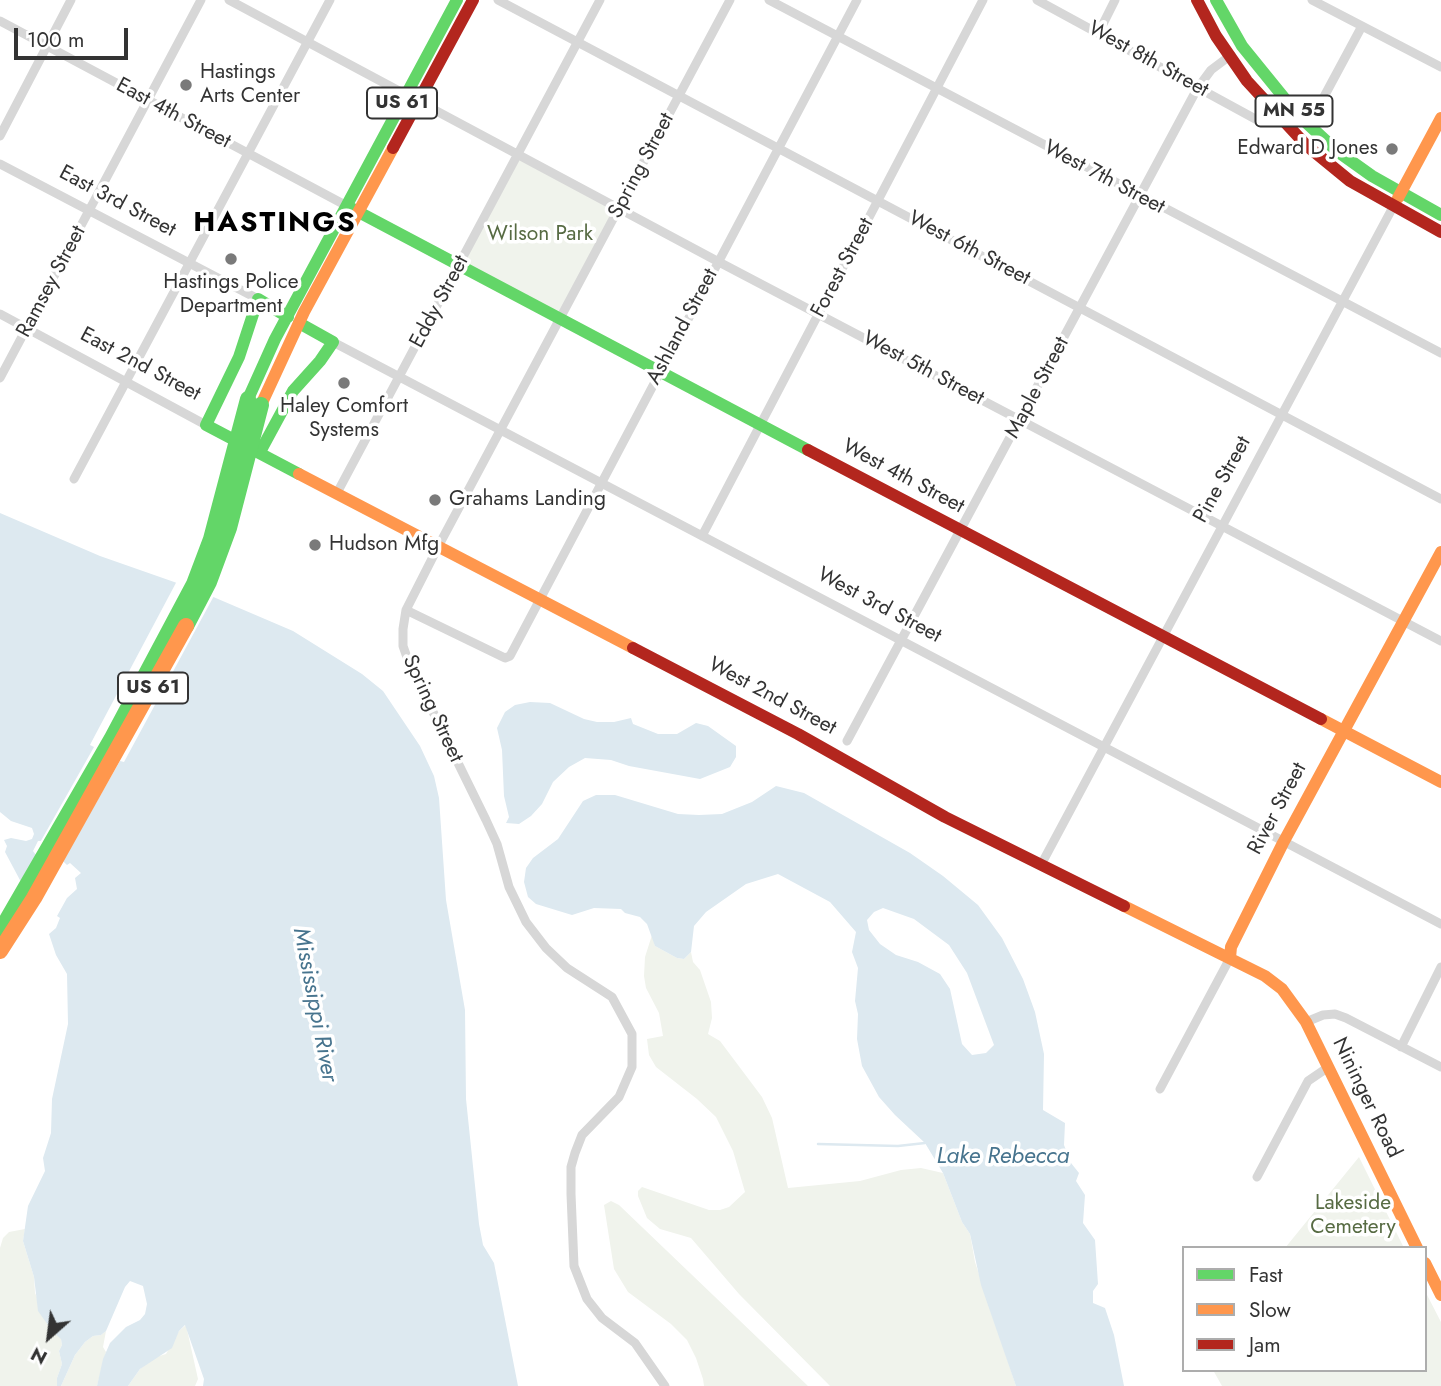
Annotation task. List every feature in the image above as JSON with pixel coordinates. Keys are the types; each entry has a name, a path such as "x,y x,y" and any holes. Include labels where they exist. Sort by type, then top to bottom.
{"main road":[{"name":"US 61","path":"413,98 457,0"},
{"name":"US 61","path":"0,932 118,727 194,584 254,402 293,320 413,98 473,0"},
{"name":"MN 55","path":"1216,0 1236,51"},
{"name":"MN 55","path":"1202,2 1236,51 1298,115 1337,151 1441,232"},
{"name":"Pine Street","path":"1397,200 1441,118"},
{"name":"MN 55","path":"1397,200 1441,215"},
{"name":"West 4th Street","path":"353,209 1441,782"},
{"name":"East 3rd Street","path":"258,299 293,320"},
{"path":"206,425 239,357 258,299"},
{"name":"West 3rd Street","path":"293,320 333,342"},
{"path":"260,453 293,391 333,342"},
{"name":"US 61","path":"0,951 34,898 119,749 209,582 229,528 254,402"},
{"name":"East 2nd Street","path":"206,425 260,453"},
{"name":"West 2nd Street","path":"260,453 787,728 946,817 1265,976"},
{"name":"River Street","path":"1230,958 1231,947 1283,843 1441,552"},
{"name":"Nininger Road","path":"1265,976 1282,989 1306,1022 1326,1068 1416,1246"},
{"path":"1427,1267 1441,1294"}],"street":[{"path":"0,136 71,0"},
{"name":"Ramsey Street","path":"0,378 201,0"},
{"name":"West 5th Street","path":"229,0 717,261 1441,641"},
{"path":"74,479 330,0"},
{"name":"West 6th Street","path":"498,0 1441,499"},
{"name":"Eddy Street","path":"337,492 600,0"},
{"name":"Spring Street","path":"665,1386 635,1343 602,1318 587,1299 574,1266 570,1194 573,1160 582,1135 620,1097 632,1068 632,1034 612,997 568,968 546,948 526,922 509,887 497,844 409,663 403,646 402,629 406,610 439,545 730,0"},
{"name":"West 7th Street","path":"769,0 1441,353"},
{"name":"Ashland Street","path":"406,610 505,659 510,656 857,0"},
{"name":"Forest Street","path":"702,536 983,0"},
{"name":"West 8th Street","path":"1037,0 1259,121"},
{"path":"1098,32 1115,0"},
{"path":"1312,0 1441,67"},
{"name":"East 4th Street","path":"0,21 353,209"},
{"path":"1319,106 1362,26"},
{"name":"Maple Street","path":"847,741 1197,89 1211,70 1236,51"},
{"name":"East 3rd Street","path":"0,164 258,299"},
{"name":"Pine Street","path":"1042,863 1397,200"},
{"name":"East 2nd Street","path":"0,314 206,425"},
{"name":"West 3rd Street","path":"333,342 1441,924"},
{"name":"River Street","path":"1160,1089 1230,958"},
{"path":"1401,1046 1441,967"},
{"path":"1306,1022 1322,1015 1346,1017 1441,1068"},
{"path":"1257,1177 1308,1081 1326,1068"}],"green space":[{"name":"Wilson Park","path":"519,154 619,208 560,318 460,266"},
{"path":"652,935 655,946 677,958 684,959 691,952 711,1002 712,1018 708,1034 720,1041 762,1097 772,1118 788,1188 860,1181 901,1170 921,1168 943,1173 962,1222 970,1234 975,1262 1016,1386 830,1386 739,1294 691,1238 660,1229 647,1218 638,1196 642,1187 709,1210 729,1207 745,1192 733,1151 716,1117 656,1067 649,1055 647,1039 663,1036 659,1013 646,988 644,976 645,957"},
{"name":"Lakeside Cemetery","path":"1359,1157 1403,1246 1287,1246"},
{"path":"611,1201 619,1205 808,1386 704,1386 696,1358 687,1340 671,1324 628,1292 614,1269 604,1205"},
{"path":"25,1229 23,1241 34,1277 35,1293 53,1332 61,1338 59,1351 62,1364 57,1386 0,1386 0,1248 3,1238 9,1232"},
{"name":"Lakeside Cemetery","path":"1427,1295 1441,1322 1441,1386 1222,1386 1214,1372 1427,1372"},
{"path":"186,1325 198,1379 195,1386 128,1386 140,1369 153,1358 166,1354 179,1331"},
{"path":"106,1331 103,1347 106,1352 97,1386 61,1386 75,1355 85,1342"}],"water":[{"name":"Mississippi River","path":"0,513 100,556 197,590 293,631 362,674 383,691 420,746 434,776 439,798 446,900 465,1010 466,1099 479,1224 483,1245 494,1263 518,1386 203,1386 204,1379 185,1325 179,1331 172,1348 140,1369 128,1386 97,1386 110,1343 126,1327 140,1320 145,1314 147,1304 143,1286 130,1281 106,1331 85,1342 75,1355 61,1386 57,1386 62,1364 59,1351 61,1339 38,1311 34,1277 23,1241 28,1206 45,1171 43,1158 51,1133 52,1099 68,1024 67,974 56,955 49,934 56,928 60,918 57,916 67,898 77,889 75,878 81,873 70,863 67,865 42,841 38,841 33,851 49,872 51,879 44,894 21,882 5,852 7,846 4,840 11,838 26,841 32,839 34,834 32,828 11,821 0,812"},
{"path":"530,702 550,703 597,722 631,718 633,724 658,734 677,734 696,723 708,726 736,746 736,757 730,767 700,779 629,766 611,760 585,758 569,767 553,782 542,804 531,816 519,824 506,823 509,817 504,796 502,750 497,728 505,712 515,705"},
{"name":"Lake Rebecca","path":"776,786 804,793 910,853 943,876 978,905 1002,938 1023,979 1035,1012 1044,1054 1043,1110 1065,1123 1064,1145 1071,1163 1079,1173 1076,1181 1085,1195 1083,1223 1095,1240 1098,1284 1093,1291 1093,1303 1105,1308 1114,1335 1124,1386 1016,1386 981,1285 970,1234 962,1222 943,1173 925,1143 879,1097 862,1066 855,1001 858,968 852,952 856,932 830,902 778,874 746,884 706,912 694,926 691,952 684,959 655,946 647,924 640,917 625,913 621,909 594,908 572,915 536,904 528,897 524,882 526,868 533,858 558,839 583,801 596,795 615,795 678,814 699,815 722,814 752,802","holes":["883,908 914,919 949,945 967,973 994,1045 986,1053 972,1055 962,1044 950,989 940,974 918,962 896,955 880,944 869,930 867,920 874,912"]}],"pier":[{"path":"178,579 215,594 124,762 120,761 61,864 41,845 38,846 94,747 90,745"}],"waterway":[{"path":"818,1144 898,1146 925,1143"}],"traffic: fast":[{"path":"248,399 275,339 457,0"},
{"path":"1216,0 1242,46 1298,115 1337,151 1372,176 1441,215"},
{"path":"351,208 808,450"},
{"path":"288,317 258,299 239,357 206,425 299,474"},
{"path":"260,452 293,391 333,342 299,323"},
{"path":"1,930 112,738 194,584 211,539 248,399"},
{"path":"186,626 209,582 229,528 261,405"}],"traffic: slow":[{"path":"1398,198 1441,118"},
{"path":"261,405 304,312 393,148"},
{"path":"299,474 633,648"},
{"path":"1230,958 1231,947 1283,843 1441,552"},
{"path":"0,951 34,898 186,626"},
{"path":"1321,719 1441,782"},
{"path":"1124,906 1265,976 1282,989 1306,1022 1416,1246"},
{"path":"1427,1267 1441,1295"}],"traffic: jam":[{"path":"393,148 473,0"},
{"path":"1197,0 1216,36 1247,81 1306,145 1350,181 1441,232"},
{"path":"808,450 1321,719"},
{"path":"633,648 798,734 945,817 1124,906"}],"place":[{"name":"Hastings Arts Center","path":"186,85"},
{"name":"Edward D Jones","path":"1392,149"},
{"name":"Hastings Police Department","path":"231,259"},
{"name":"Haley Comfort Systems","path":"344,383"},
{"name":"Grahams Landing","path":"435,500"},
{"name":"Hudson Mfg","path":"315,545"}],"district":[{"name":"HASTINGS","path":"275,224"}]}
